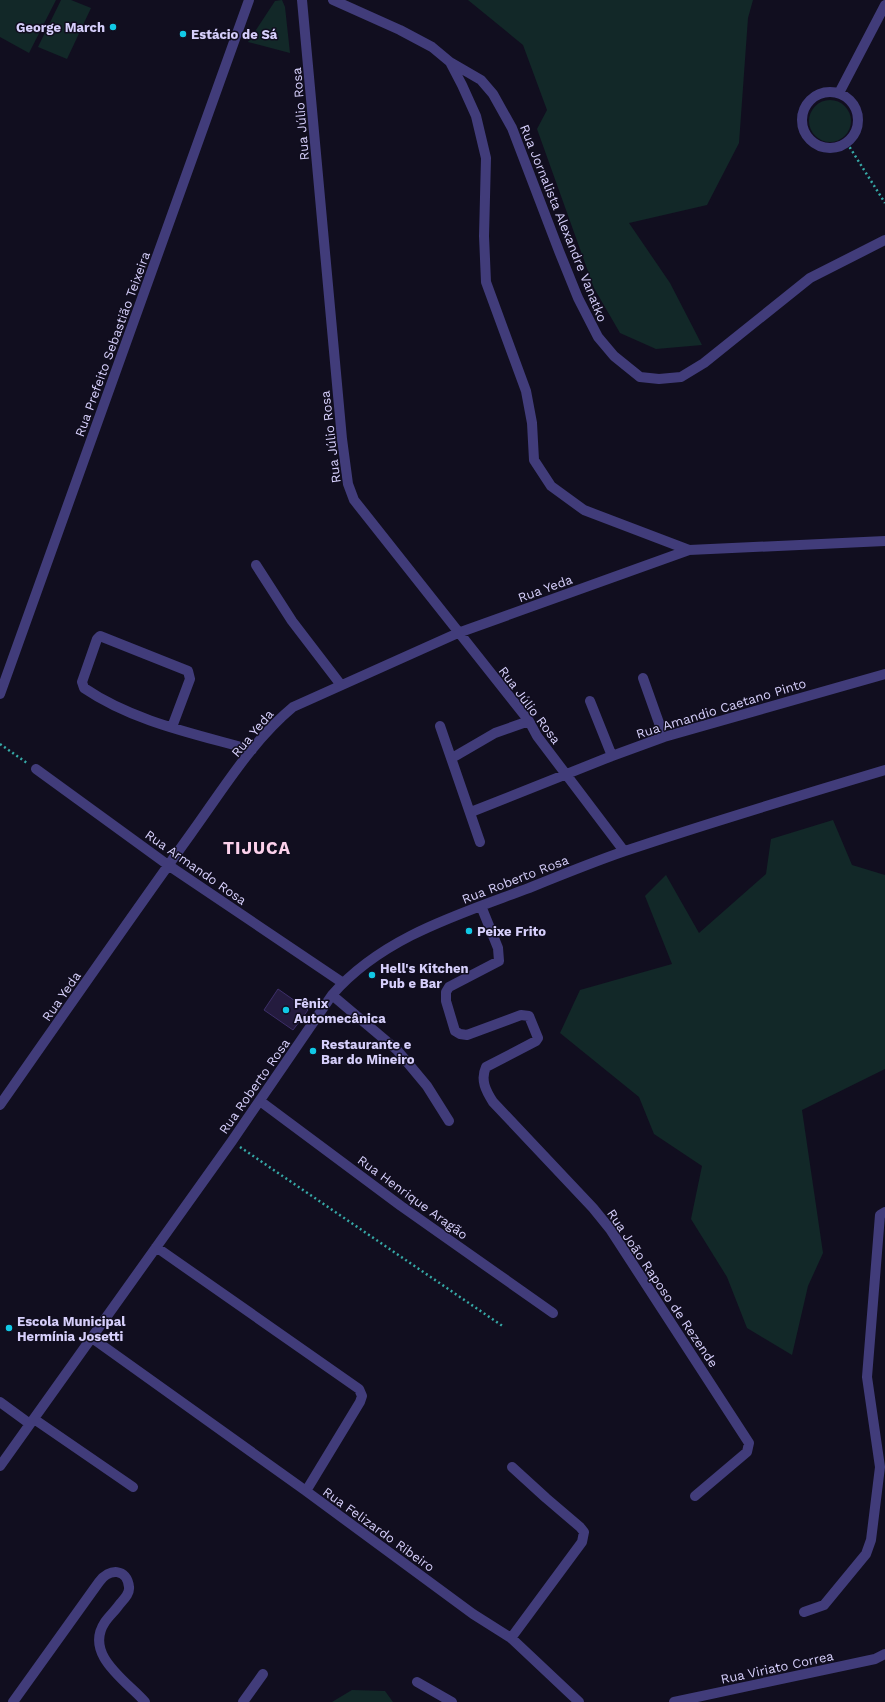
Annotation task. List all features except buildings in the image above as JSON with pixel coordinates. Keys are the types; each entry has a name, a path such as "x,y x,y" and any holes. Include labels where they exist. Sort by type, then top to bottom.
{"street":[{"name":"Rua Júlio Rosa","path":"302,0 342,439 348,484 354,500 529,721 624,851"},
{"path":"333,0 400,30 432,47 450,62 476,116 486,158 484,236 486,282 526,391 532,423 534,460 551,486 584,510 689,550 885,541"},
{"name":"Rua Prefeito Sebastião Teixeira","path":"0,694 250,1"},
{"path":"839,93 885,5"},
{"name":"Rua Jornalista Alexandre Vanatko","path":"450,62 481,80 493,94 512,128 578,298 598,337 614,356 640,377 659,379 681,377 710,358 810,278 885,240"},
{"path":"831,92 839,93 848,98 854,106 858,125 854,134 847,143 830,148 820,146 807,136 803,128 802,119 804,110 811,100 822,93 831,92"},
{"name":"Rua Yeda","path":"0,1105 168,865 252,750 277,721 292,707 458,633 689,550"},
{"path":"256,565 292,621 341,685"},
{"path":"172,727 190,679 188,671 100,636 97,639 82,682 84,688 132,713 172,727 252,750"},
{"name":"Rua Amandio Caetano Pinto","path":"471,812 664,737 885,674"},
{"path":"643,678 664,737"},
{"path":"590,701 612,756"},
{"path":"452,758 496,733 529,721"},
{"path":"440,726 471,812 480,842"},
{"name":"Rua Armando Rosa","path":"36,769 168,865 343,983"},
{"name":"Rua Roberto Rosa","path":"0,1466 232,1141 332,995 343,983 387,949 429,926 624,851 885,770"},
{"name":"Rua João Raposo de Rezende","path":"481,906 498,948 499,961 449,987 446,992 446,1000 455,1031 466,1035 521,1015 529,1016 538,1038 536,1041 486,1067 483,1073 484,1087 493,1102 594,1208 610,1229 748,1443 747,1452 695,1496"},
{"path":"332,995 397,1050 427,1086 449,1121"},
{"name":"Rua Henrique Aragão","path":"260,1101 402,1206 553,1313"},
{"path":"804,1612 824,1605 866,1554 871,1540 880,1467 867,1377 880,1215 885,1212"},
{"name":"Rua Felizardo Ribeiro","path":"156,1247 360,1389 362,1396 360,1402 306,1491 473,1614 511,1638 572,1700"},
{"path":"92,1338 306,1491"},
{"path":"0,1402 32,1421 132,1487"},
{"path":"511,1638 584,1537 584,1532 580,1527 512,1467"},
{"path":"13,1702 104,1574 111,1571 118,1572 126,1579 130,1588 127,1596 104,1623 100,1644 102,1654 111,1670 146,1702"},
{"name":"Rua Viriato Correa","path":"674,1702 875,1659 885,1654"},
{"path":"243,1702 263,1674"},
{"path":"417,1682 452,1702"}],"path":[{"path":"847,143 885,203"},
{"path":"0,744 36,769"},
{"path":"232,1141 504,1328"}],"green space":[{"path":"0,0 56,0 29,53 0,37"},
{"path":"61,0 71,0 91,8 67,59 38,47"},
{"path":"282,0 285,7 290,53 248,42 275,1"},
{"path":"468,0 753,0 748,18 739,143 707,205 629,223 670,283 702,345 656,349 620,333 594,288 537,129 547,110 523,45"},
{"path":"830,100 845,106 851,121 845,136 830,142 815,136 809,121 815,106"},
{"path":"833,820 852,865 885,875 885,1069 802,1110 823,1253 808,1286 792,1355 747,1328 727,1277 691,1219 702,1166 654,1134 639,1097 560,1033 580,990 672,964 645,896 666,875 699,933 766,874 771,839"},
{"path":"352,1690 385,1691 393,1702 332,1702"}],"place":[{"name":"George March","path":"113,27"},
{"name":"Estácio de Sá","path":"183,34"},
{"name":"Peixe Frito","path":"469,931"},
{"name":"Hell's Kitchen Pub e Bar","path":"372,975"},
{"name":"Fênix Automecânica","path":"286,1010"},
{"name":"Restaurante e Bar do Mineiro","path":"313,1051"},
{"name":"Escola Municipal Hermínia Josetti","path":"9,1328"}],"district":[{"name":"TIJUCA","path":"257,848"}]}
